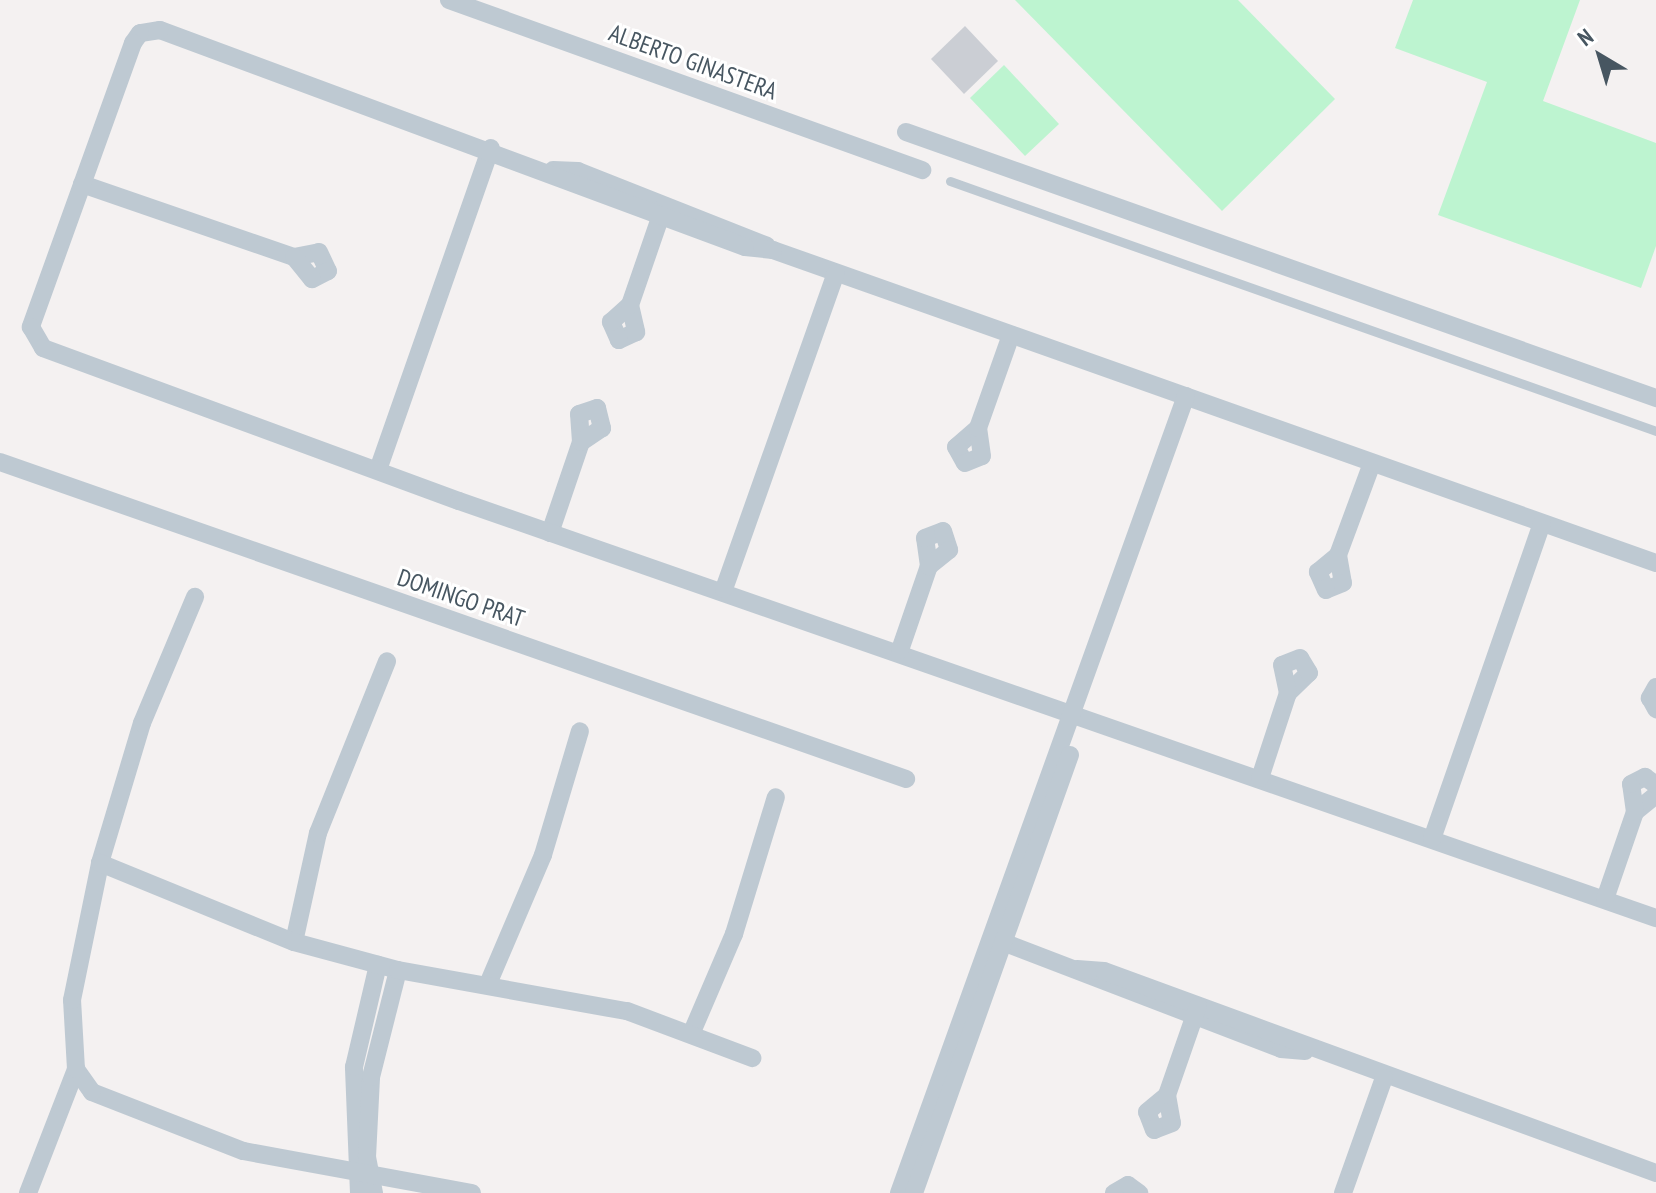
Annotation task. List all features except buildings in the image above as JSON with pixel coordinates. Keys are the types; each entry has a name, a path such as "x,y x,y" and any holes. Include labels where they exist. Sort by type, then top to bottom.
{"street":[{"name":"ALBERTO GINASTERA","path":"449,0 922,170"},
{"path":"1656,563 836,273 663,209 578,171 553,170 147,30 133,43 31,327 37,344 1656,918"},
{"path":"906,132 1656,398"},
{"path":"379,467 491,148"},
{"path":"82,184 294,257"},
{"path":"630,305 663,209"},
{"path":"724,589 836,273"},
{"path":"978,428 1011,335"},
{"path":"899,1193 997,940 1191,398"},
{"path":"552,528 581,442"},
{"name":"DOMINGO PRAT","path":"0,462 906,779"},
{"path":"1338,555 1372,463"},
{"path":"1432,839 1542,524"},
{"path":"900,650 929,566"},
{"path":"28,1193 76,1069 75,971 100,863 142,723 195,597"},
{"path":"294,942 318,833 387,661"},
{"path":"1656,687 1656,709"},
{"path":"1260,778 1288,693"},
{"path":"488,984 543,855 580,731"},
{"path":"1605,899 1635,812 1633,782 1645,777 1656,785"},
{"path":"1635,812 1656,795"},
{"path":"692,1032 734,934 776,797"},
{"path":"100,863 294,942 398,970 488,984 692,1032 752,1058"},
{"path":"997,940 1656,1173"},
{"path":"914,1193 997,940"},
{"path":"365,1185 354,1067 378,965"},
{"path":"365,1185 371,1077 398,970"},
{"path":"1167,1095 1196,1011"},
{"path":"76,1069 110,1104 243,1151 365,1185 472,1193"},
{"path":"1343,1193 1384,1078"},
{"path":"1114,1193 1128,1185 1139,1193"}],"lane":[{"path":"950,181 1656,431"}],"green space":[{"path":"1015,0 1238,0 1335,99 1222,211"},
{"path":"1413,0 1580,0 1543,101 1656,143 1656,246 1641,288 1438,215 1487,82 1395,48"},
{"path":"1004,65 1059,124 1025,156 970,98"}]}
